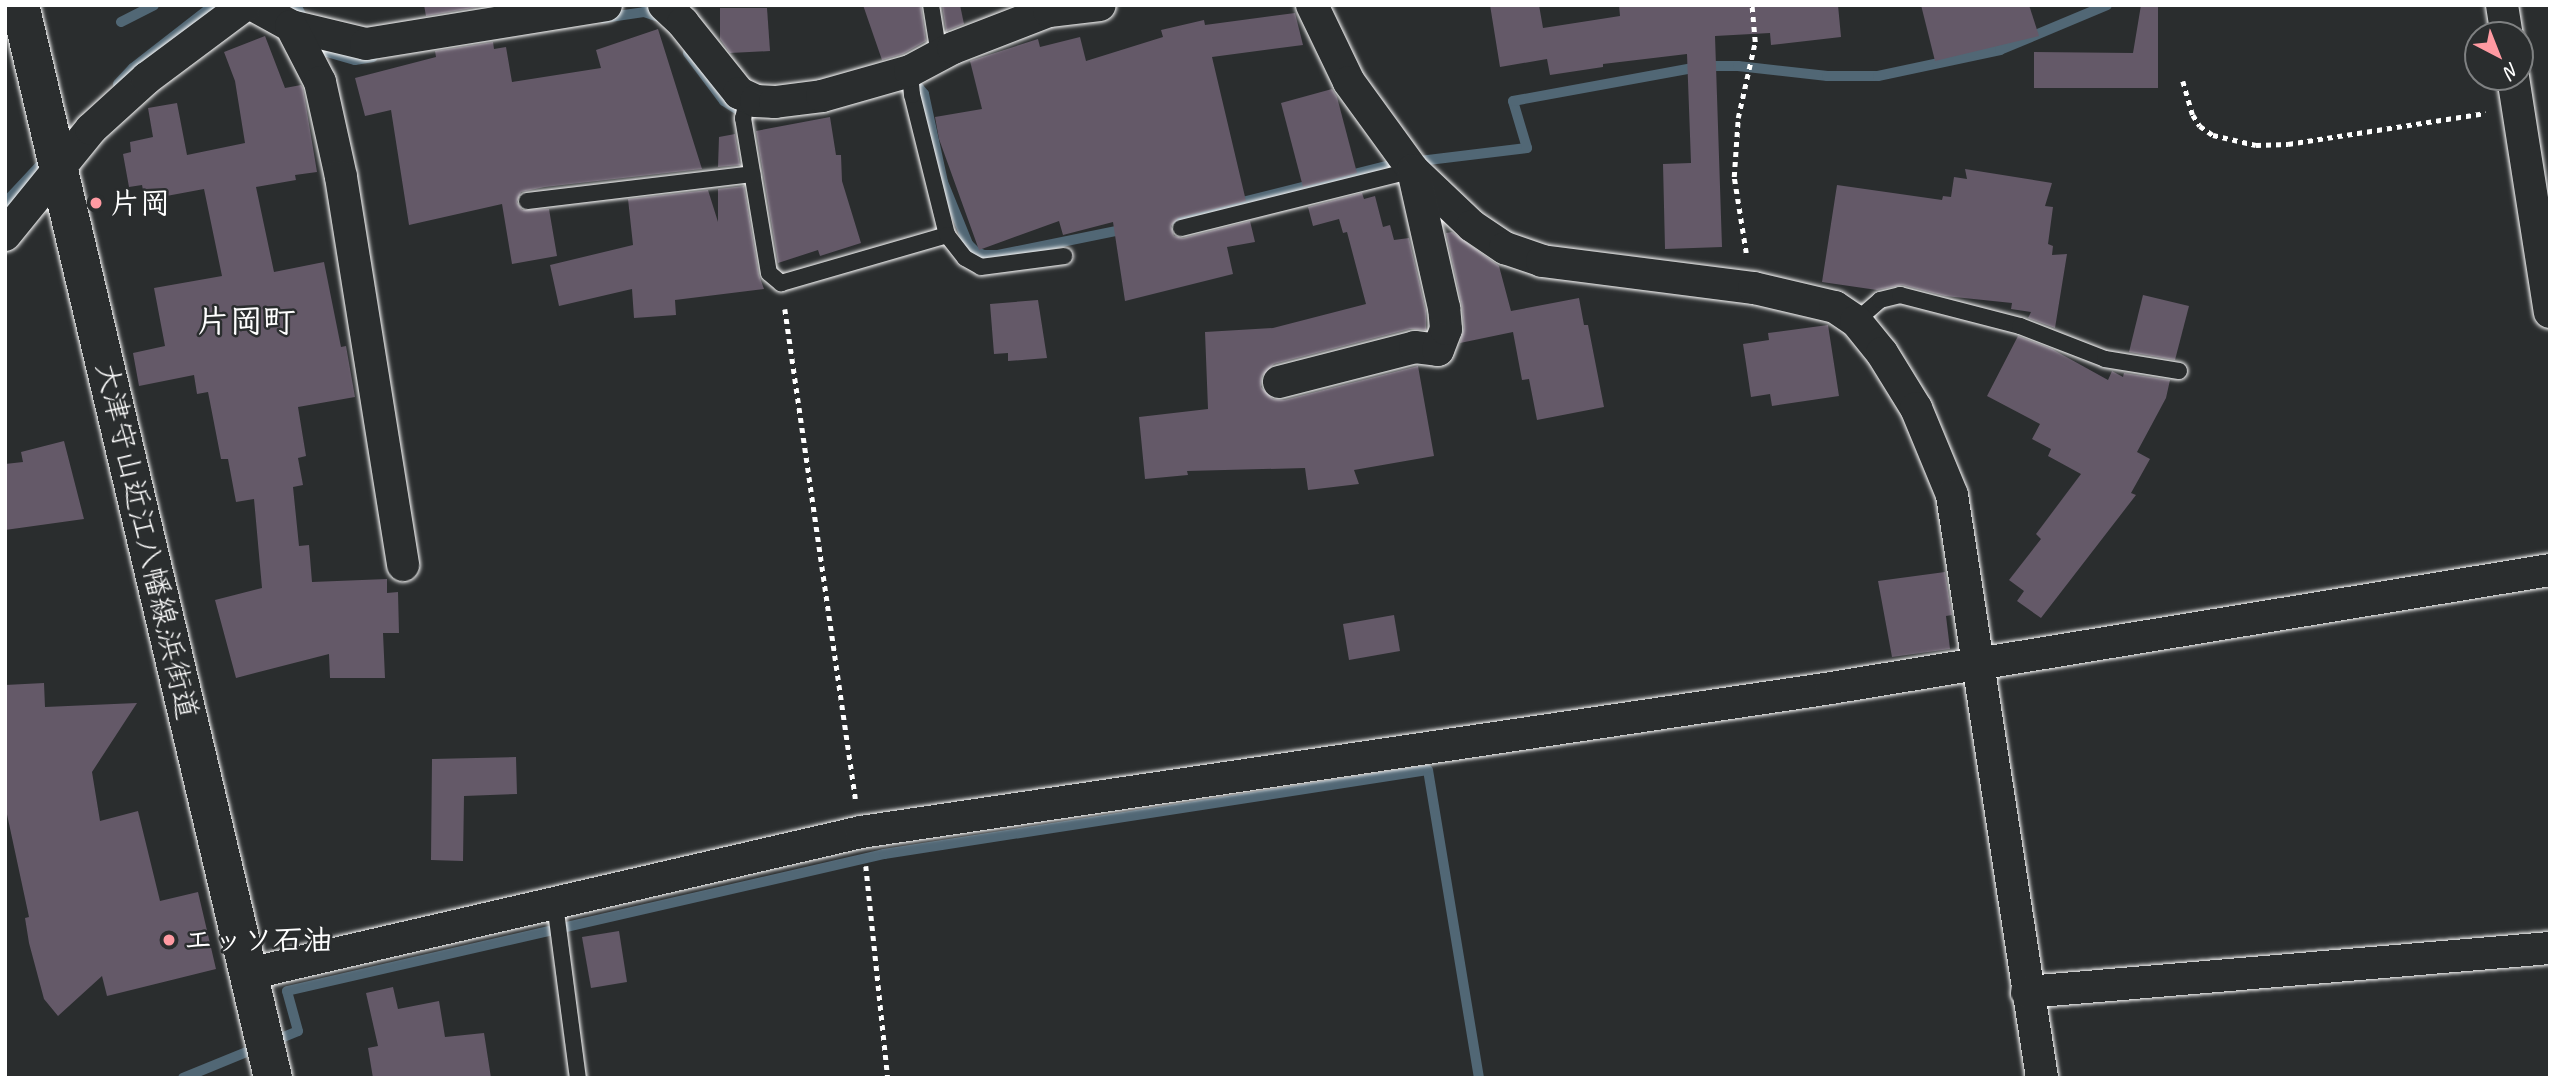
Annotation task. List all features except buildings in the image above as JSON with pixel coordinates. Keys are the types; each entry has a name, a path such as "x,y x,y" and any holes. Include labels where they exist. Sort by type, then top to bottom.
{"main road":[{"name":"大津守山近江八幡線;浜街道","path":"17,29 60,171 273,1078"}],"street":[{"path":"5,235 60,171 91,129 147,78 245,5"},
{"path":"253,5 291,26 366,44 606,5"},
{"path":"664,5 683,23 739,93 756,102 822,96 910,71 939,55 1049,10 1100,5"},
{"path":"1312,5 1349,82 1413,170 1472,226 1505,248 1542,261 1754,288 1835,307 1856,321 1882,353 1916,408 1952,495 2042,1078"},
{"path":"291,26 320,82 341,177 403,565"},
{"path":"2516,91 2550,312"},
{"path":"1279,382 1415,347 1438,350 1446,329 1444,308 1413,170"},
{"path":"248,974 861,832 1790,694 2550,570"},
{"path":"2027,992 2550,948"}],"lane":[{"path":"930,5 939,55"},
{"path":"910,71 912,94 947,235 965,258 981,267 1064,256"},
{"path":"748,97 743,118 769,273 781,283 947,235"},
{"path":"1181,228 1413,170"},
{"path":"527,201 752,174"},
{"path":"1856,321 1880,300 1900,295 2020,326 2105,359 2179,371"},
{"path":"555,904 578,1078"}],"path":[{"path":"1752,5 1755,42 1738,118 1734,177 1739,223 1754,288"},
{"path":"2183,81 2193,116 2200,126 2213,135 2256,145 2288,144 2518,108"},
{"path":"781,283 861,832 888,1078"}],"waterway":[{"path":"121,22 154,5"},
{"path":"118,84 133,68 214,5"},
{"path":"296,5 306,25"},
{"path":"1166,221 1395,164 1527,148 1513,101 1704,66 1738,66 1827,76 1878,76 2000,50 2107,5"},
{"path":"603,18 644,12 662,18"},
{"path":"315,42 320,50 355,60 373,57"},
{"path":"688,53 724,101 737,109"},
{"path":"908,88 919,88 924,94 943,182 968,244 976,252 998,255 1126,229"},
{"path":"5,203 46,159"},
{"path":"183,1078 298,1031 287,991 884,854 1428,770 1479,1078"}],"place":[{"name":"片岡","path":"96,203"},
{"name":"エッソ石油","path":"169,940"}],"district":[{"name":"片岡町","path":"246,322"}]}
